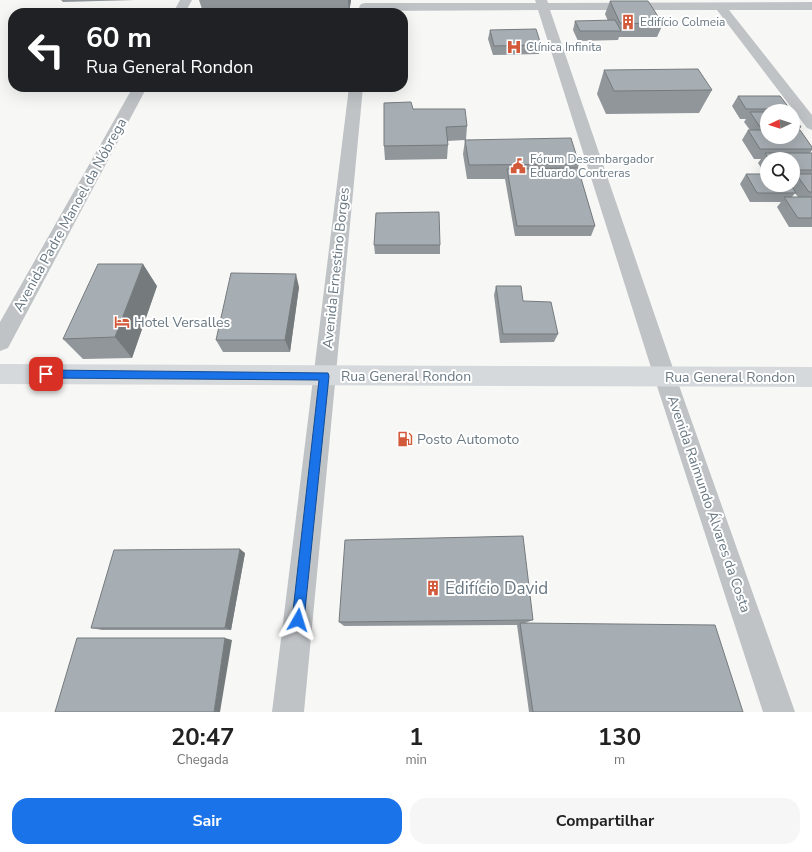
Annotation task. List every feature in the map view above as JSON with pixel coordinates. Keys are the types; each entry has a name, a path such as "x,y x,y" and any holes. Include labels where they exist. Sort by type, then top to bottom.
{"main road":[{"name":"Rua General Rondon","path":"0,374 812,377"}],"street":[{"path":"365,7 542,4 721,7 812,6"},
{"name":"Avenida Raimundo Álvares da Costa","path":"542,4 665,376 779,712"},
{"path":"721,7 812,125"},
{"name":"Avenida Padre Manoel da Nóbrega","path":"0,342 137,92"},
{"name":"Avenida Ernestino Borges","path":"288,712 355,92"}],"building":[{"path":"610,1 648,1 663,24 620,23"},
{"path":"615,20 621,31 580,31 575,21"},
{"path":"536,29 541,45 494,46 490,30"},
{"path":"698,69 712,90 614,91 604,70"},
{"path":"738,96 780,96 786,104 760,104 760,109 746,109"},
{"path":"411,102 413,109 465,109 467,126 446,127 448,145 384,146 384,103"},
{"path":"750,112 760,112 760,127"},
{"path":"748,130 760,130 760,144 800,144 800,130 812,147 812,149 760,149"},
{"path":"571,138 579,164 469,165 465,140"},
{"path":"800,153 812,153 812,170 800,170"},
{"path":"578,168 595,226 517,226 507,169"},
{"path":"746,174 760,174 760,192 796,193 757,193"},
{"path":"800,174 812,174 812,192 809,192 800,180"},
{"path":"784,197 812,197 812,218 798,218"},
{"path":"439,212 440,245 374,245 376,213"},
{"path":"98,264 143,264 115,337 63,339"},
{"path":"231,273 296,274 285,340 216,340"},
{"path":"496,286 521,286 523,301 551,302 558,334 503,334"},
{"name":"Edifício David","path":"523,536 533,620 339,622 345,540"},
{"path":"240,549 225,628 91,628 114,550"},
{"path":"520,623 715,625 743,712 533,712"},
{"path":"77,638 225,638 214,712 55,712"}],"place":[{"name":"Edifício Colmeia","path":"628,22"},
{"name":"Clínica Infinita","path":"514,47"},
{"name":"Fórum Desembargador Eduardo Contreras","path":"518,166"},
{"name":"Hotel Versalles","path":"122,322"},
{"name":"Posto Automoto","path":"405,439"},
{"name":"Edifício David","path":"433,588"}],"route":[{"path":"46,374 324,376 298,620"}]}
